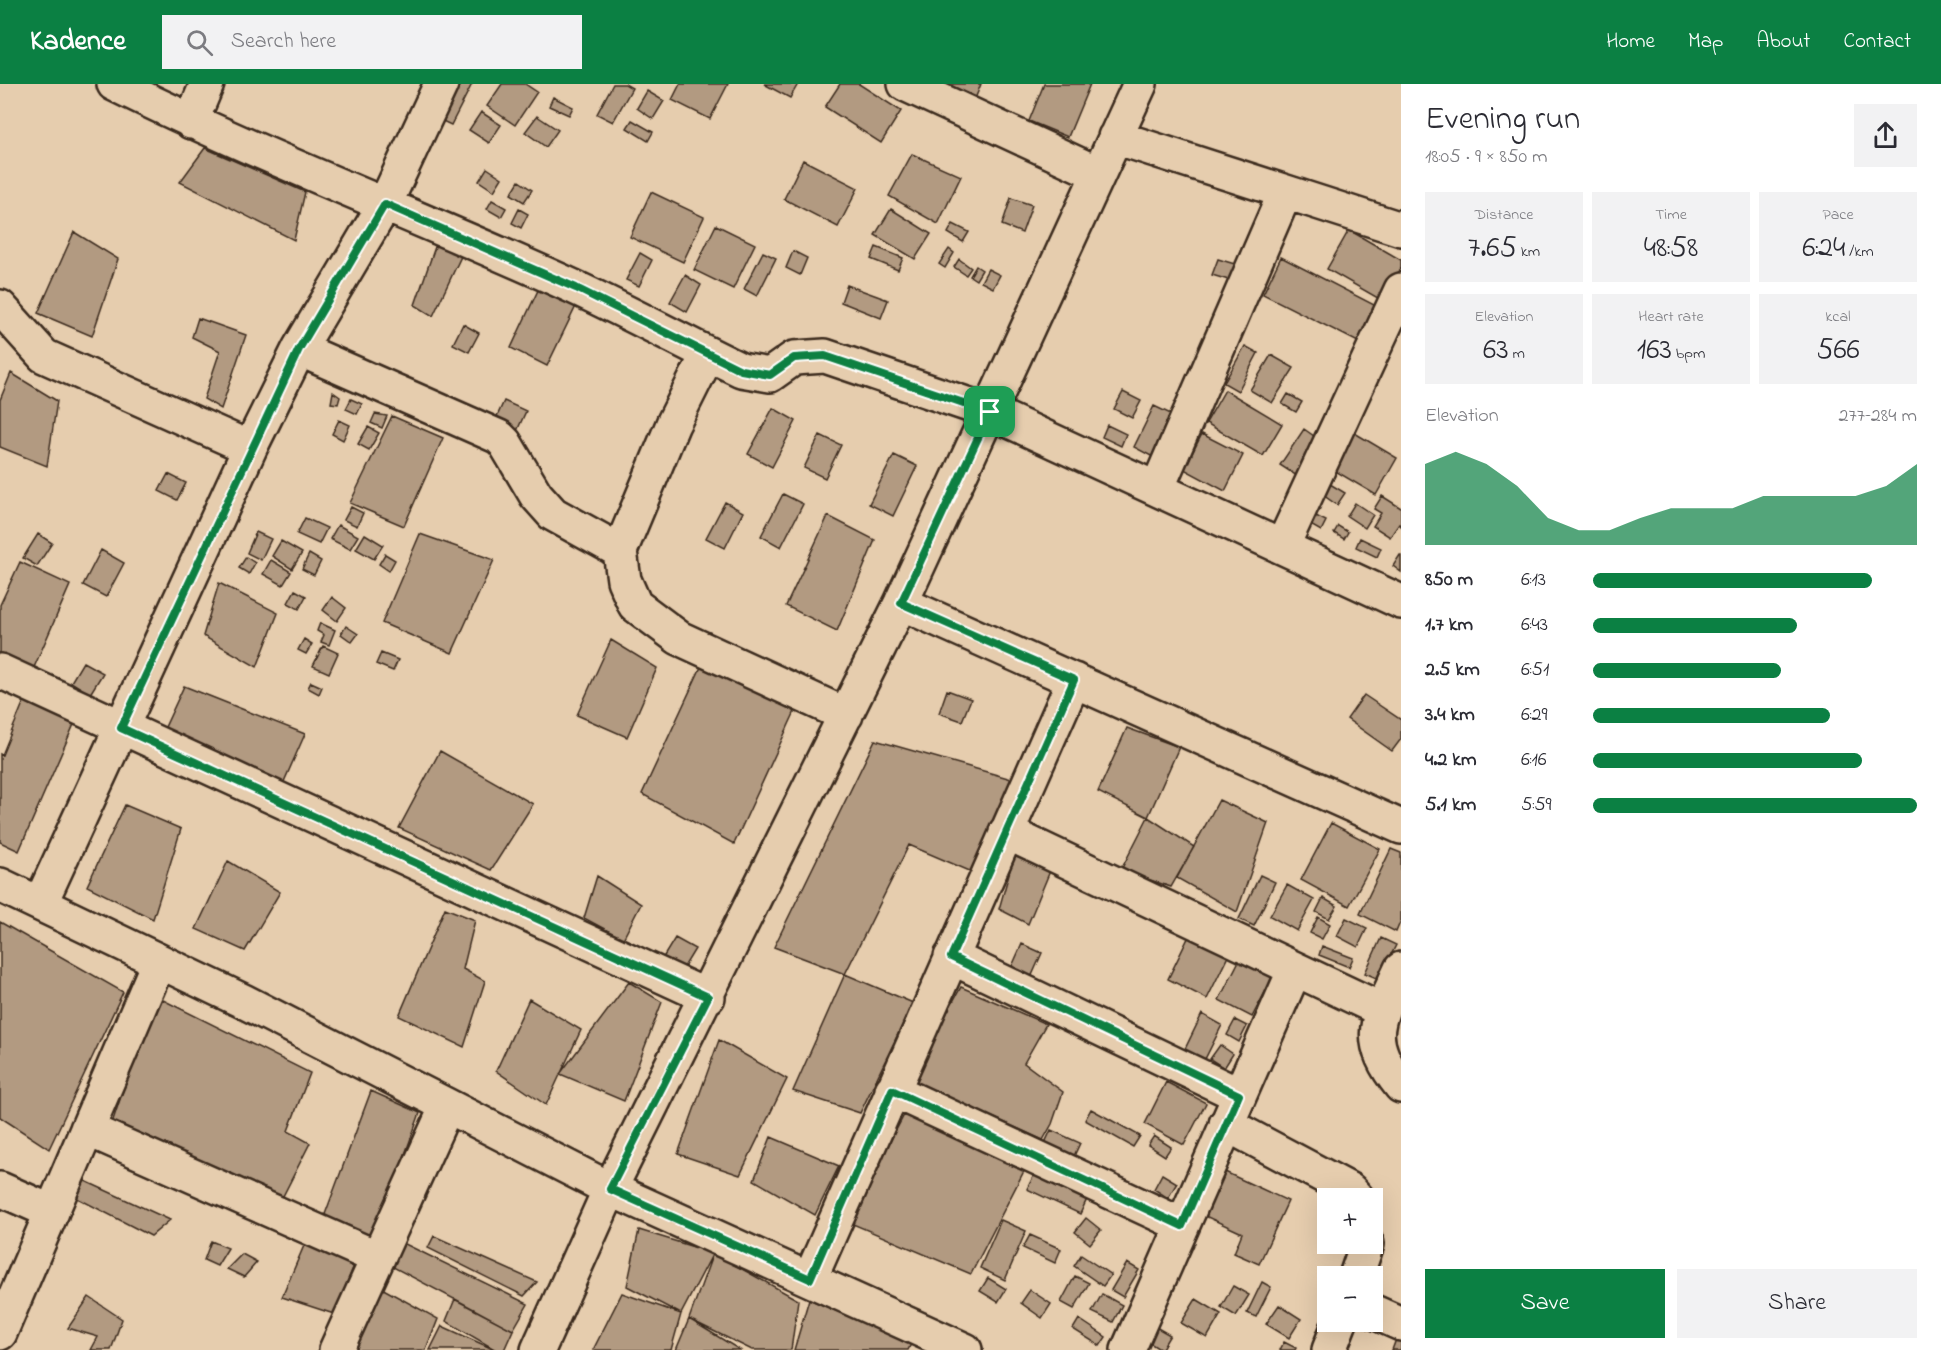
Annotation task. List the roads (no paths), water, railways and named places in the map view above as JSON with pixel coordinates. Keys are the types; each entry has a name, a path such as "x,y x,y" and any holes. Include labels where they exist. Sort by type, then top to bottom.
{"street":[{"path":"114,84 191,122 576,288 741,370 770,375 794,358 825,356 990,412 1401,602"},
{"path":"191,122 207,84"},
{"path":"40,904 250,448 299,349 385,204 441,84"},
{"path":"905,84 1097,173"},
{"path":"538,1350 610,1189 708,997 901,603 1097,173 1140,84"},
{"path":"1115,137 1401,230"},
{"path":"1157,489 1285,193"},
{"path":"1282,547 1401,290"},
{"path":"0,307 44,356 250,448"},
{"path":"299,349 499,437 505,442 536,495 554,514 620,551"},
{"path":"708,354 673,424 620,551 624,580 635,605 679,638 846,715"},
{"path":"901,603 1401,827"},
{"path":"0,671 708,997"},
{"path":"810,1279 1074,680"},
{"path":"1006,832 1382,1010"},
{"path":"0,885 159,961 610,1189 965,1350"},
{"path":"951,957 1233,1109 1347,1188"},
{"path":"0,1333 159,961"},
{"path":"1128,1350 1295,969"},
{"path":"1401,969 1382,1010 1375,1040 1389,1072 1401,1086"},
{"path":"892,1090 1182,1226"},
{"path":"336,1350 447,1106"},
{"path":"87,1129 378,1258"},
{"path":"0,1189 52,1212"},
{"path":"1383,1316 1401,1324"},
{"path":"1329,1350 1336,1332"}]}
